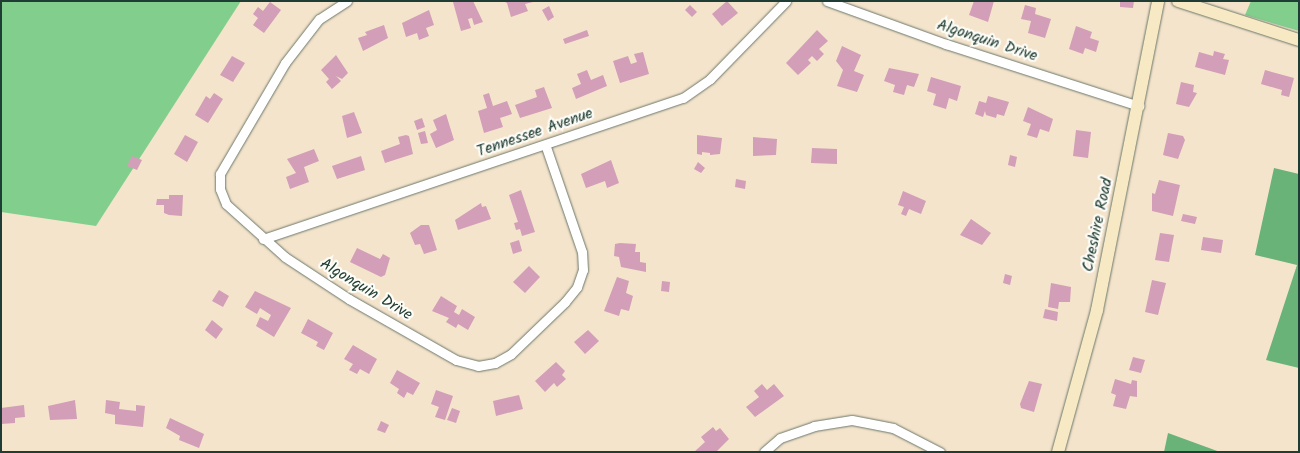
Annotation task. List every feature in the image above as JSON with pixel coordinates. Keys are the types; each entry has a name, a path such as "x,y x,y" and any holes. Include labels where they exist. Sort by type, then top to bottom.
{"street":[{"name":"Algonquin Drive","path":"346,1 319,19 285,63 220,174 220,189 226,204 263,239 349,299 456,360 478,366 495,363 511,354 566,302 578,287 583,270 582,252 546,147"},
{"name":"Tennessee Avenue","path":"263,239 546,147 683,98 710,79 786,1"},
{"name":"Algonquin Drive","path":"826,1 946,44 1139,106"},
{"name":"Cheshire Road","path":"1058,452 1086,356 1139,106 1158,1"},
{"path":"1178,1 1299,40"},
{"path":"764,452 780,438 814,426 852,420 893,428 940,452"}],"green space":[{"path":"1,1 241,1 96,226 1,212"},
{"path":"1251,1 1299,1 1299,31 1245,15"},
{"path":"1274,168 1299,174 1299,368 1266,360 1297,265 1255,255"},
{"path":"1168,433 1220,452 1164,452"}],"building":[{"path":"473,1 483,22 474,25 472,18 468,19 471,28 461,31 453,2"},
{"path":"503,1 533,2 525,4 528,11 511,17 507,3"},
{"path":"727,1 738,13 722,26 712,14"},
{"path":"974,1 994,1 988,22 969,15"},
{"path":"1120,1 1134,1 1133,8 1120,7"},
{"path":"270,2 281,10 264,33 253,25 258,18 253,14 258,7 263,11"},
{"path":"690,5 697,12 692,17 685,10"},
{"path":"1025,5 1036,8 1035,14 1051,19 1045,38 1028,33 1031,21 1021,19"},
{"path":"549,6 554,17 548,21 542,10"},
{"path":"429,10 434,25 426,28 429,36 419,40 417,33 406,37 402,23"},
{"path":"384,25 388,38 363,51 358,38 367,35 365,32"},
{"path":"1076,26 1092,32 1090,38 1099,41 1096,52 1085,48 1083,54 1069,49"},
{"path":"587,30 589,36 565,44 563,39"},
{"path":"817,30 828,41 819,49 824,54 817,61 812,56 808,60 811,63 798,75 786,63"},
{"path":"842,46 861,55 854,71 864,75 857,92 837,86 843,70 836,61"},
{"path":"1214,51 1225,54 1223,59 1229,60 1225,75 1195,67 1199,52 1213,56"},
{"path":"643,52 649,74 620,83 613,61 628,56 631,64 637,62 634,54"},
{"path":"336,55 348,73 342,79 336,76 341,81 332,89 326,82 329,79 321,70"},
{"path":"232,56 245,63 233,82 220,75"},
{"path":"889,68 919,74 914,87 907,85 904,95 893,92 895,85 884,81"},
{"path":"587,70 591,80 603,75 607,86 576,99 572,88 581,84 577,74"},
{"path":"1265,70 1294,78 1289,97 1281,95 1282,90 1261,84"},
{"path":"931,77 961,86 957,101 949,98 946,109 933,105 936,94 927,91"},
{"path":"1181,82 1194,85 1193,92 1197,93 1189,107 1176,104"},
{"path":"544,87 552,108 520,118 515,105 537,97 535,90"},
{"path":"214,93 223,99 208,123 195,115 206,96 210,99"},
{"path":"489,93 493,106 507,101 512,114 500,118 503,127 484,133 478,111 487,108 483,95"},
{"path":"988,96 1009,102 1004,116 997,114 996,118 986,115 985,111 983,117 975,114 979,101 986,103"},
{"path":"1028,107 1053,119 1049,132 1040,129 1037,138 1027,135 1031,124 1023,121"},
{"path":"354,112 362,133 347,138 342,116"},
{"path":"446,114 454,140 436,148 430,134 437,130 433,120"},
{"path":"422,118 425,127 417,130 414,121"},
{"path":"1076,130 1091,132 1088,158 1073,156"},
{"path":"425,131 428,143 421,144 418,133"},
{"path":"1168,133 1183,136 1185,140 1178,159 1163,155"},
{"path":"185,135 198,142 187,162 174,154"},
{"path":"697,135 722,138 720,154 710,155 710,153 702,152 702,155 697,154"},
{"path":"409,136 413,154 385,163 381,151 400,144 398,137"},
{"path":"753,137 777,139 776,155 753,156"},
{"path":"812,148 837,149 837,164 811,163"},
{"path":"314,149 319,161 304,167 309,182 290,189 286,177 296,173 287,159"},
{"path":"1010,155 1017,157 1015,167 1008,165"},
{"path":"132,156 142,160 137,170 127,166"},
{"path":"361,156 365,170 337,179 332,166"},
{"path":"611,160 619,183 607,188 605,181 586,188 581,174"},
{"path":"698,162 705,168 701,173 694,169"},
{"path":"736,179 746,181 745,189 735,187"},
{"path":"1159,180 1180,185 1173,216 1152,211 1152,193 1155,194"},
{"path":"521,190 535,232 522,236 520,229 516,230 514,223 518,222 509,195"},
{"path":"903,191 926,201 921,214 909,209 906,216 901,214 904,207 898,205"},
{"path":"169,195 183,195 182,216 164,213 164,205 156,205 157,199 169,199"},
{"path":"481,203 482,207 486,206 491,219 458,230 455,220"},
{"path":"1183,214 1197,217 1195,224 1181,221"},
{"path":"971,219 991,233 982,245 960,235"},
{"path":"421,225 429,225 437,250 424,254 420,244 415,245 410,233"},
{"path":"1160,233 1174,235 1169,262 1155,260"},
{"path":"1203,237 1223,240 1221,253 1201,250"},
{"path":"519,240 522,251 513,254 510,243"},
{"path":"615,244 636,244 635,252 640,252 640,262 646,263 646,272 621,267 619,257 614,256"},
{"path":"357,248 380,259 383,254 390,258 385,275 381,277 350,262"},
{"path":"529,266 540,277 525,293 513,282"},
{"path":"1005,274 1012,276 1010,285 1003,283"},
{"path":"617,277 629,281 626,293 633,296 629,311 621,309 619,316 604,311"},
{"path":"1152,280 1166,283 1158,315 1145,312"},
{"path":"662,281 670,282 669,292 661,291"},
{"path":"1051,283 1071,287 1070,302 1059,302 1058,309 1048,307"},
{"path":"219,290 229,296 223,307 212,301"},
{"path":"255,291 291,308 274,337 256,326 260,317 268,321 271,315 260,308 257,314 245,307"},
{"path":"441,296 457,306 454,312 459,315 462,309 475,317 468,330 458,324 456,328 446,322 449,318 432,311"},
{"path":"1045,309 1058,312 1057,321 1043,318"},
{"path":"308,319 333,333 324,350 316,346 318,342 301,333"},
{"path":"212,320 223,329 216,339 205,330"},
{"path":"588,330 599,341 585,354 574,342"},
{"path":"353,345 377,359 369,374 360,369 357,374 349,370 353,364 344,359"},
{"path":"1133,357 1145,360 1141,373 1129,370"},
{"path":"556,362 565,371 562,375 566,379 557,387 554,383 545,392 535,381"},
{"path":"397,370 420,383 413,395 407,392 404,398 397,393 399,389 390,383"},
{"path":"1115,379 1131,384 1132,380 1137,381 1137,397 1130,396 1126,409 1113,406 1116,395 1111,393"},
{"path":"1029,381 1042,384 1034,412 1021,408 1020,404"},
{"path":"762,384 767,390 774,384 784,396 755,417 746,407 759,397 754,391"},
{"path":"436,390 453,396 445,420 435,417 439,407 431,404"},
{"path":"519,395 523,409 496,416 493,401"},
{"path":"75,400 77,419 50,420 48,406"},
{"path":"106,400 120,402 119,409 136,411 136,405 145,406 143,427 115,424 115,415 105,413"},
{"path":"24,405 25,417 15,418 15,423 1,424 1,408"},
{"path":"452,408 460,411 456,423 447,420"},
{"path":"170,418 204,434 199,448 179,440 180,436 166,428"},
{"path":"381,421 389,425 385,433 377,430"},
{"path":"713,427 716,431 720,428 729,439 716,452 694,452 705,442 701,437"}]}
